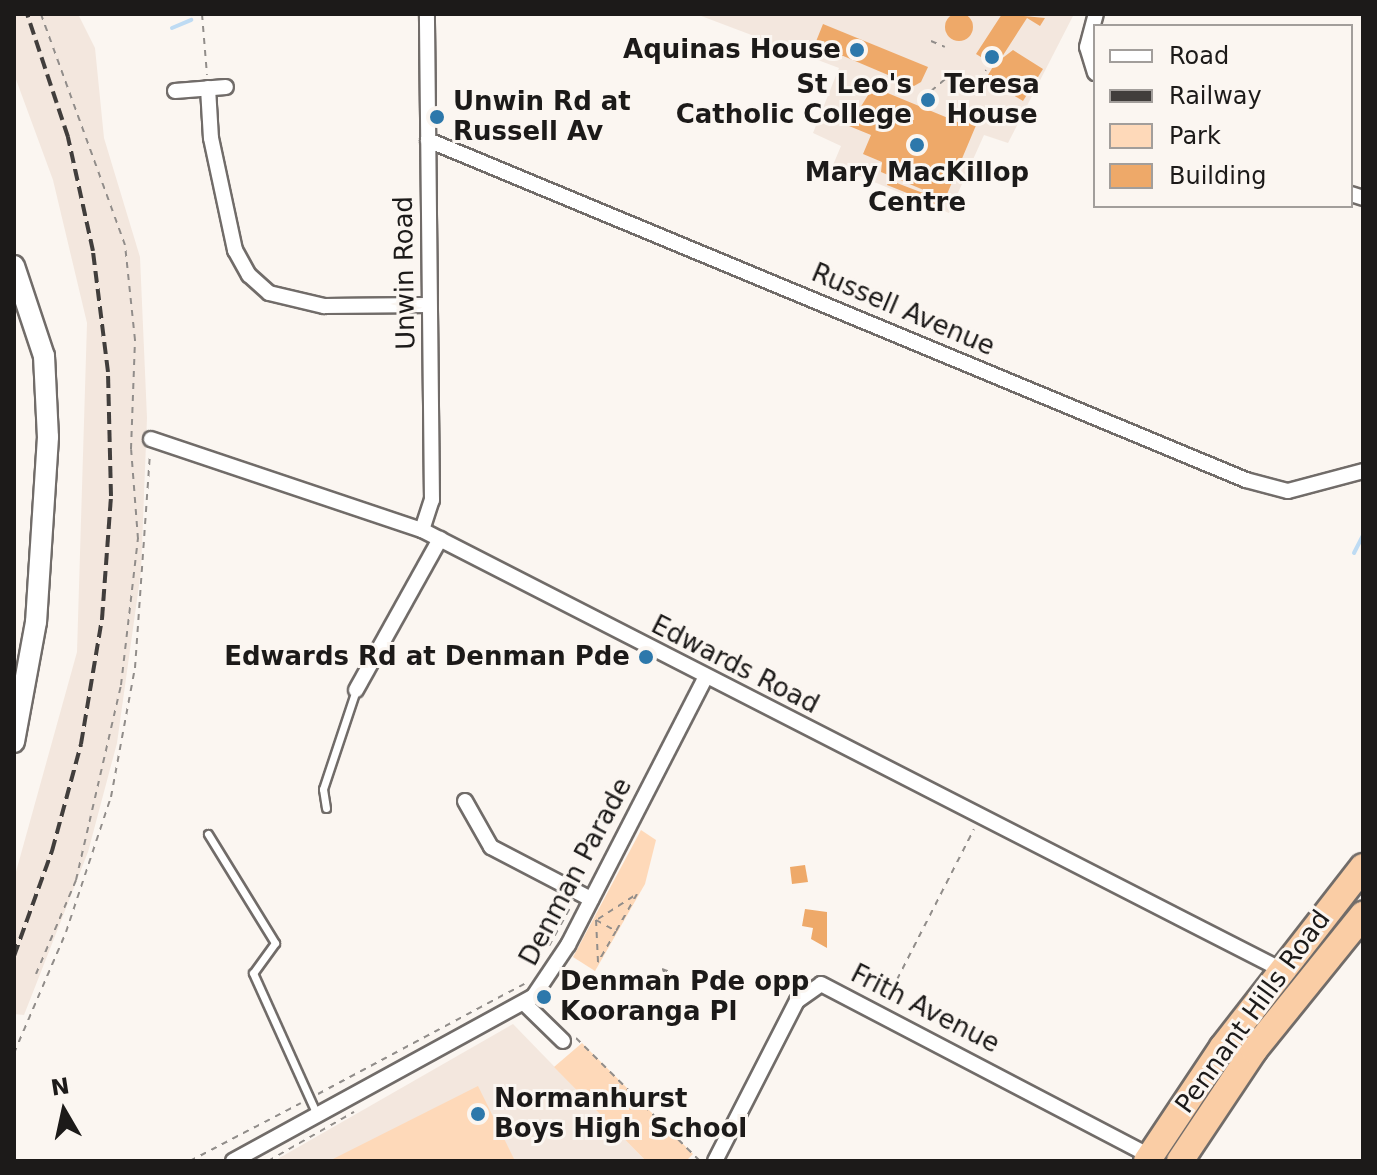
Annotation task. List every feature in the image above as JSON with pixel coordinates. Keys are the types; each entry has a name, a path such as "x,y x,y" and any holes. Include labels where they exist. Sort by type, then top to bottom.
{"highway":[{"name":"Pennant Hills Road","path":"1149,1158 1282,970 1363,867"},
{"path":"1282,970 1363,893"},
{"name":"Pennant Hills Road","path":"1180,1161 1254,1050 1327,958 1360,924"}],"street":[{"name":"Unwin Road","path":"422,530 432,500 427,14"},
{"path":"1093,25 1087,47 1093,66"},
{"path":"175,91 226,87"},
{"path":"208,88 211,138 235,250 249,275 269,293 309,304 429,305"},
{"name":"Russell Avenue","path":"428,140 1246,480 1288,491 1363,471"},
{"path":"14,266 44,356 48,437 36,622 14,742"},
{"name":"Edwards Road","path":"151,439 422,530 1282,970"},
{"path":"356,690 440,539"},
{"name":"Denman Parade","path":"233,1161 525,1004 552,974 706,677"},
{"path":"465,801 491,847 591,899"},
{"name":"Frith Avenue","path":"715,1161 805,990 828,986 1149,1158"},
{"path":"525,1004 569,1038"}],"lane":[{"path":"326,808 323,789 356,690"},
{"path":"208,834 275,943 253,973 318,1117"}],"path":[{"path":"36,974 76,880 121,685 138,539 131,449 135,340 125,245 41,14"},
{"path":"202,14 208,88"},
{"path":"931,41 945,47"},
{"path":"931,91 958,68"},
{"path":"979,81 986,70"},
{"path":"852,94 857,80"},
{"path":"14,1053 66,932 111,797 135,668 151,439"},
{"path":"880,1013 980,817"},
{"path":"637,894 598,962 596,920 637,894"},
{"path":"544,955 572,905"},
{"path":"596,920 616,931"},
{"path":"669,980 662,969 675,974"},
{"path":"190,1161 531,980"},
{"path":"569,1038 700,1161"}],"shaded area":[{"path":"14,14 78,14 95,48 104,138 140,257 147,418 141,571 117,743 88,852 24,1015 14,1014 14,879 77,652 87,323 53,180 14,74"},
{"name":"St Leo's Catholic College","path":"696,14 1074,14 1008,143 984,135 949,213 833,165 841,146 813,133 839,68"},
{"name":"Normanhurst Boys High School","path":"513,1024 646,1161 274,1161"}],"green space":[{"path":"641,830 656,840 645,884 595,971 573,957"},
{"path":"582,1043 693,1154 686,1161 646,1161 554,1067"},
{"path":"478,1086 515,1161 329,1161"}],"building":[{"path":"959,13 969,17 973,27 969,37 959,41 949,37 945,27 949,17"},
{"name":"Teresa House","path":"1002,14 1045,18 1040,26 1027,18 1000,60 1013,50 1043,69 1023,101 1003,89 1011,77 1002,84 988,75 994,65 976,54"},
{"name":"Aquinas House","path":"823,24 928,67 921,82 914,86 815,44"},
{"name":"Mary MacKillop Centre","path":"873,87 965,125 967,119 977,123 945,199 881,172 882,162 863,154 871,135 849,126"},
{"path":"889,180 944,201 942,207 887,185"},
{"path":"805,865 808,882 792,884 790,867"},
{"path":"805,909 827,912 827,948 811,939 813,928 802,926"}],"waterway":[{"path":"172,28 191,20"},
{"path":"1354,553 1363,535"}],"railway":[{"path":"14,956 52,851 81,744 102,619 111,496 108,372 93,251 68,137 27,14"}],"place":[{"name":"Aquinas House","path":"857,50"},
{"name":"Teresa House","path":"992,57"},
{"name":"St Leo's Catholic College","path":"928,100"},
{"name":"Unwin Rd at Russell Av","path":"437,117"},
{"name":"Mary MacKillop Centre","path":"917,145"},
{"name":"Edwards Rd at Denman Pde","path":"646,657"},
{"name":"Denman Pde opp Kooranga Pl","path":"544,997"},
{"name":"Normanhurst Boys High School","path":"478,1114"}]}
